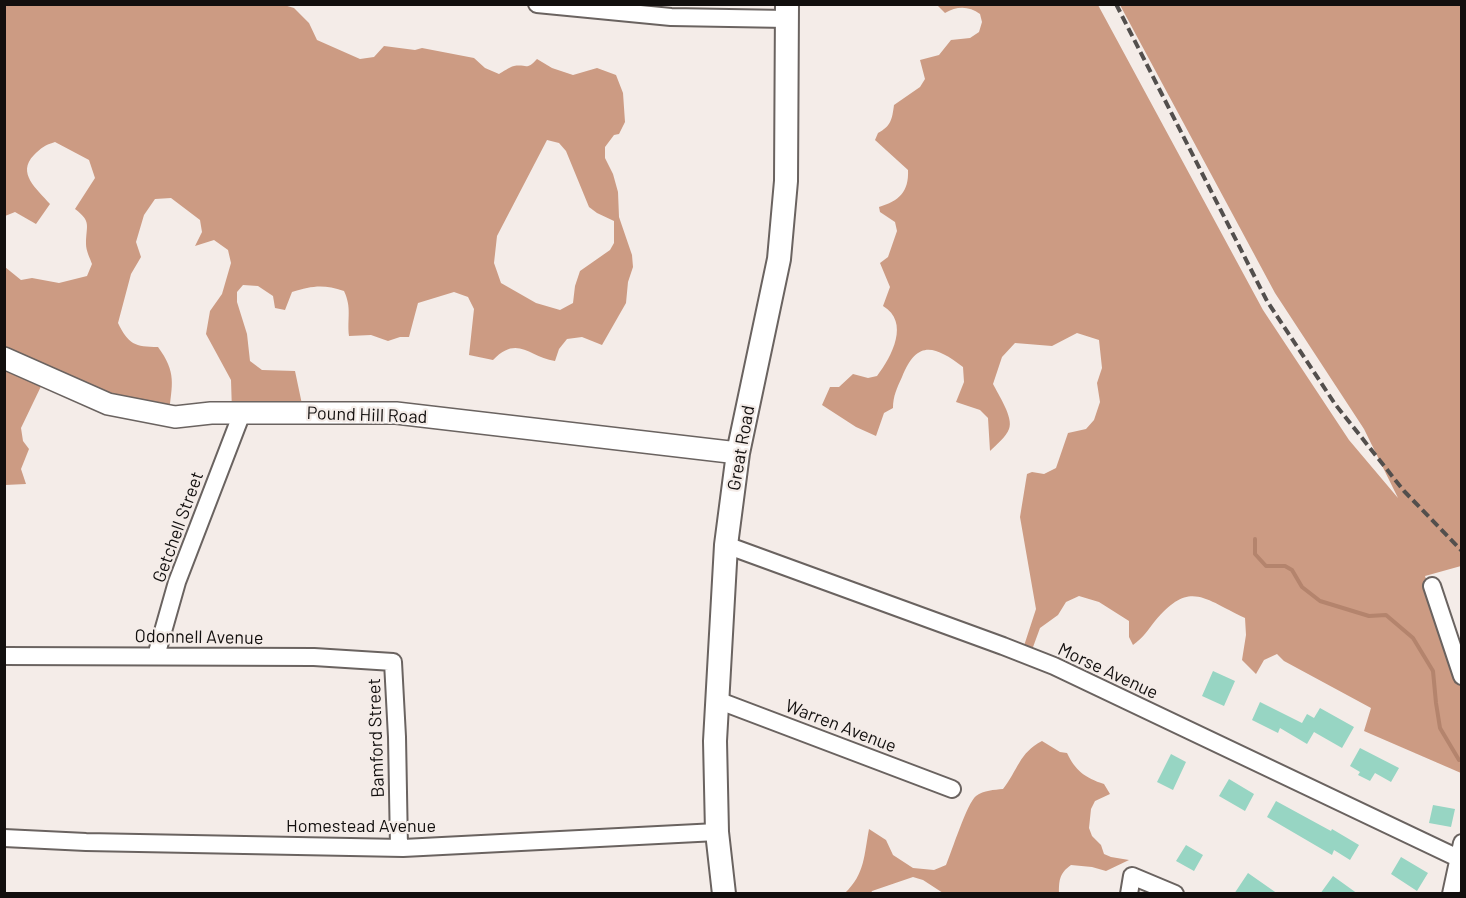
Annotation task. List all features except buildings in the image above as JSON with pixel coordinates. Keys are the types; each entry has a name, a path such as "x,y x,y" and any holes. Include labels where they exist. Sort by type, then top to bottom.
{"main road":[{"name":"Great Road","path":"724,894 717,832 717,700 726,545 738,453 779,259 786,182 787,12"}],"street":[{"path":"537,4 671,17 787,12"},
{"name":"Pound Hill Road","path":"4,358 108,404 175,417 242,413 396,413 738,453"},
{"name":"Getchell Street","path":"156,656 177,582 242,413"},
{"name":"Morse Avenue","path":"726,545 1054,666 1460,854"},
{"path":"1432,586 1461,676"},
{"name":"Odonnell Avenue","path":"4,656 314,657 393,662"},
{"name":"Bamford Street","path":"393,662 399,847"},
{"name":"Warren Avenue","path":"717,700 952,789"},
{"name":"Homestead Avenue","path":"4,838 86,842 399,847 717,832"},
{"path":"1451,894 1460,854"},
{"path":"1129,894 1132,876 1175,894"}],"shaded area":[{"path":"5,5 284,5 294,8 309,23 317,40 360,59 374,57 384,46 415,50 422,48 474,58 485,68 499,74 514,66 528,66 537,59 552,68 573,75 597,68 616,75 623,93 625,122 619,134 614,135 605,147 605,158 618,192 619,217 632,255 633,267 628,282 626,303 602,345 582,337 567,339 559,349 555,361 517,348 502,352 493,360 469,355 474,309 468,297 454,292 418,303 409,337 388,341 371,335 349,336 349,308 344,291 330,287 318,287 292,292 285,310 275,308 273,296 258,286 243,285 237,292 237,302 247,334 250,361 262,370 295,371 303,409 232,412 231,380 206,334 210,311 222,294 231,263 228,250 214,240 195,246 202,232 200,220 171,198 155,199 144,215 136,242 141,257 131,274 118,323 125,336 133,343 158,347 164,356 172,379 169,413 45,378 21,428 23,441 29,449 21,469 26,484 5,485 5,267 21,280 32,278 59,283 87,276 92,264 86,247 87,224 84,217 75,209 95,178 89,160 55,142 43,147 34,155 27,168 30,181 50,204 36,224 15,212 5,216","holes":["547,140 559,143 566,151 589,207 614,221 614,243 610,250 580,271 573,303 560,310 536,303 501,283 494,263 497,236"]},
{"path":"937,5 1098,5 1263,310 1349,440 1398,498 1364,429 1275,293 1120,5 1461,5 1461,566 1425,576 1461,686 1461,773 1364,731 1371,708 1284,661 1277,654 1264,660 1256,674 1242,660 1246,635 1245,618 1198,597 1178,600 1167,608 1143,637 1133,645 1129,637 1129,621 1099,602 1079,596 1066,602 1058,615 1040,628 1029,658 1021,655 1036,609 1020,517 1027,474 1032,472 1044,474 1056,468 1068,433 1086,429 1094,420 1100,402 1097,383 1102,368 1099,340 1077,333 1052,346 1015,343 1002,357 993,384 1007,413 1009,429 990,451 988,418 980,410 956,402 964,382 963,367 935,351 920,352 908,365 896,392 893,408 884,413 876,436 856,427 822,405 830,387 839,387 853,374 868,378 877,376 896,340 896,321 883,306 890,287 880,263 888,257 897,231 895,222 880,212 879,207 892,202 905,190 908,170 875,140 878,133 890,122 894,105 920,87 925,79 920,60 939,55 951,40 970,38 979,32 982,22 980,14 972,9 958,8 945,13"},
{"path":"1042,741 1060,752 1067,753 1081,773 1104,784 1110,794 1095,801 1091,809 1089,828 1092,836 1101,845 1104,854 1129,860 1106,871 1071,865 1061,877 1059,893 943,893 923,880 913,877 871,893 845,893 852,886 860,871 869,829 886,840 893,855 913,868 934,870 946,865 972,800 982,793 1003,789 1028,751"}],"waterway":[{"path":"1255,539 1255,554 1266,566 1285,566 1292,570 1302,587 1320,601 1369,616 1386,615 1413,638 1433,671 1440,728 1459,760"}],"railway":[{"path":"1116,4 1267,301 1335,404 1404,491 1462,551"}]}
